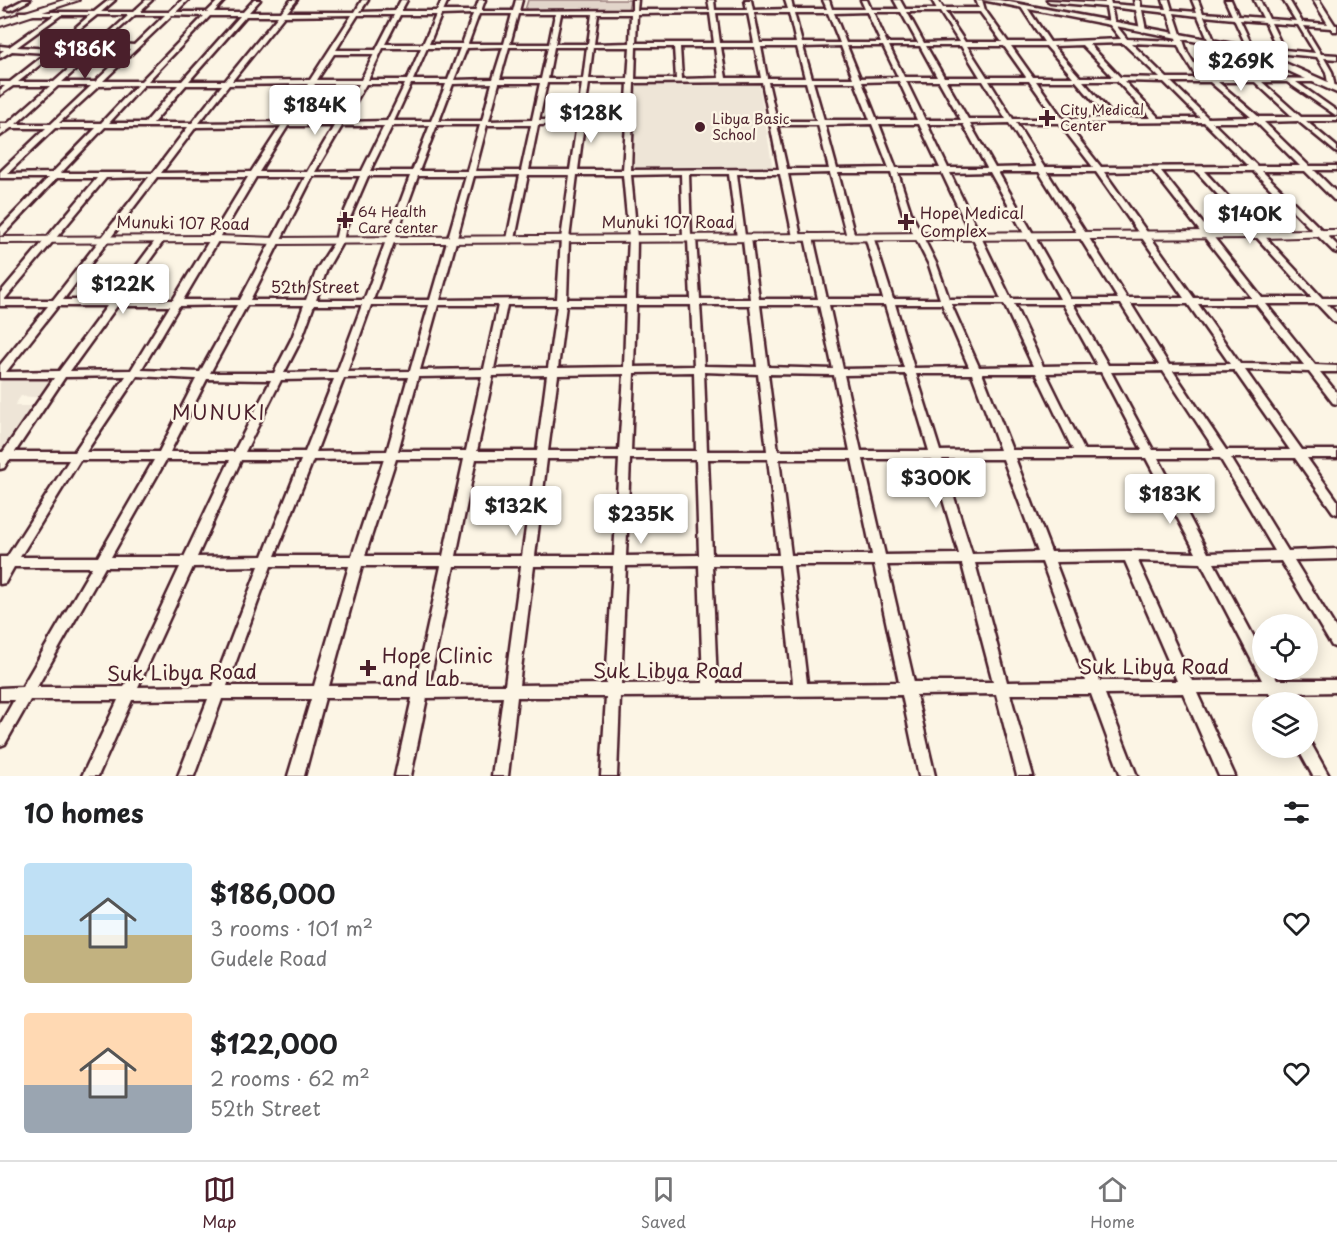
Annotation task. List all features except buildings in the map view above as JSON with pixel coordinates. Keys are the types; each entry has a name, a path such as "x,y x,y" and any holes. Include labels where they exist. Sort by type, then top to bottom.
{"highway":[{"path":"0,21 62,0"},
{"path":"25,13 74,0"}],"main road":[{"path":"986,0 1020,4 1180,40 1248,50 1335,89"}],"street":[{"path":"9,9 27,0"},
{"path":"77,29 112,0"},
{"path":"0,134 150,0"},
{"path":"0,176 185,0"},
{"path":"0,233 222,0"},
{"path":"147,126 257,0"},
{"path":"0,373 57,303 193,125 294,0"},
{"path":"0,579 6,562 134,373 254,174 365,0"},
{"path":"0,739 162,456 310,174 381,49 404,0"},
{"path":"90,776 186,562 297,338 322,269 339,241 342,227 365,174 445,0"},
{"path":"186,776 482,0"},
{"path":"296,776 357,561 391,456 519,0"},
{"path":"609,776 629,371 633,238 627,172 635,0"},
{"path":"674,0 676,12"},
{"path":"711,0 723,81"},
{"path":"748,0 782,172 823,302 927,776"},
{"path":"788,0 851,237"},
{"path":"826,0 918,236 933,265 945,301 976,371 1044,557 1129,776"},
{"path":"864,0 1080,454"},
{"path":"897,0 1104,368 1252,647"},
{"path":"935,0 960,44 985,79 1166,368 1223,454 1337,642"},
{"path":"1048,12 1049,0 1077,1 1298,23 1336,29"},
{"path":"1137,0 1143,30"},
{"path":"1166,0 1184,51 1201,79"},
{"path":"1195,0 1220,62"},
{"path":"1228,0 1248,50 1337,57"},
{"path":"1257,0 1282,52"},
{"path":"1286,0 1329,72 1335,89"},
{"path":"1316,0 1336,29"},
{"path":"1077,1 1079,18"},
{"path":"1107,3 1112,24 1125,41 1337,250"},
{"path":"1020,4 1048,44 1113,120"},
{"path":"25,13 791,12 939,10 980,5 1337,509"},
{"path":"500,776 562,302 565,239 595,12"},
{"path":"511,239 558,13"},
{"path":"0,56 59,14"},
{"path":"333,52 425,46 1048,44 1180,40"},
{"path":"1084,43 1156,119"},
{"path":"677,44 679,81"},
{"path":"0,48 53,51 100,45 135,47"},
{"path":"1232,48 1238,60 1257,80 1337,151"},
{"path":"0,93 53,51"},
{"path":"0,84 942,79 1317,80"},
{"path":"1211,79 1258,120 1337,198"},
{"path":"1288,80 1337,114"},
{"path":"773,123 1337,119"},
{"path":"0,126 629,122"},
{"path":"0,176 1337,168"},
{"path":"1156,170 1337,400"},
{"path":"1199,170 1337,320"},
{"path":"685,171 697,301 710,690"},
{"path":"733,171 755,301 801,689"},
{"path":"0,301 104,175"},
{"name":"Munuki 107 Road","path":"0,240 339,241 1259,235 1337,232"},
{"path":"869,236 967,558 1025,776"},
{"path":"2,459 161,239"},
{"name":"52th Street","path":"0,301 368,303 1337,301"},
{"path":"403,776 503,302"},
{"path":"0,373 61,375 134,373 235,377 413,372 699,369 838,372 1237,367 1337,369"},
{"path":"2,459 77,456 1337,454"},
{"path":"6,562 879,560 1129,556 1204,558 1337,554"},
{"path":"1129,556 1227,776"},
{"path":"1269,680 1276,692"},
{"name":"Suk Libya Road","path":"0,694 1337,686"},
{"path":"1311,758 1321,776"}],"shaded area":[{"path":"528,0 630,0 628,10 525,10"},
{"name":"Libya Basic School","path":"637,82 759,83 773,171 630,171"},
{"path":"6,375 59,378 44,398 21,396 14,406 36,406 0,453 0,383"}],"place":[{"name":"City Medical Center","path":"1047,118"},
{"name":"Libya Basic School","path":"700,127"},
{"name":"64 Health Care center","path":"345,220"},
{"name":"Hope Medical Complex","path":"906,222"},
{"name":"Hope Clinic and Lab","path":"368,668"}],"district":[{"name":"MUNUKI","path":"219,413"}]}
